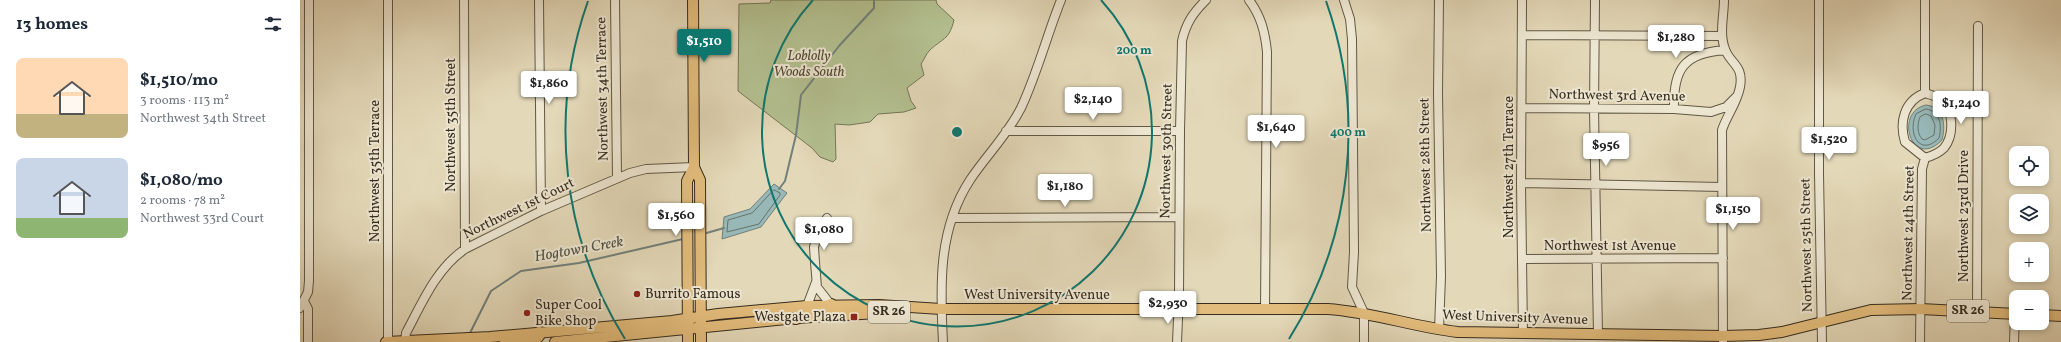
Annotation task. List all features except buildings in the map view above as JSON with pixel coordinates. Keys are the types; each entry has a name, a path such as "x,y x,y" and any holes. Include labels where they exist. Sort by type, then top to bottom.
{"highway":[{"path":"796,318 806,313 823,312 831,305"},
{"path":"506,342 534,339 539,333"}],"main road":[{"path":"693,0 694,167 700,180 701,342"},
{"path":"688,342 687,181 694,167"},
{"name":"West University Avenue","path":"387,342 445,340 539,333 688,319 701,316 831,305 941,309 1328,309 1364,313 1439,330 1458,332 1723,339 1782,332 1871,310 1920,309 2009,313"},
{"name":"West University Avenue","path":"555,342 796,318 850,314 917,312 941,309"},
{"path":"2049,315 2061,316"}],"street":[{"path":"308,342 308,309 302,305 308,292 310,135 309,0"},
{"name":"Northwest 35th Terrace","path":"387,342 388,0"},
{"name":"Northwest 35th Street","path":"464,0 465,249"},
{"path":"539,0 541,211"},
{"name":"Northwest 34th Terrace","path":"615,0 617,178"},
{"path":"943,342 941,309 942,258 952,218 969,182 1020,109 1061,0"},
{"name":"Northwest 30th Street","path":"1176,342 1178,309 1180,131 1184,31 1191,15 1206,0"},
{"path":"1249,0 1259,15 1263,27 1267,52 1265,309"},
{"path":"1344,0 1350,19 1352,39 1352,287 1364,313 1364,342"},
{"name":"Northwest 28th Street","path":"1439,0 1438,93 1441,276 1439,330"},
{"name":"Northwest 27th Terrace","path":"1522,0 1523,108 1521,184 1523,334"},
{"path":"1594,0 1594,109 1597,185 1598,335"},
{"path":"1723,339 1722,130 1734,107 1741,80 1739,70 1735,62 1725,50 1722,36 1724,0"},
{"name":"Northwest 25th Street","path":"1819,0 1818,174 1822,342"},
{"path":"1925,0 1925,93"},
{"name":"Northwest 23rd Drive","path":"1977,311 1978,26"},
{"path":"1523,35 1594,34 1722,36"},
{"path":"1674,109 1674,86 1684,65 1691,58 1701,53 1725,50"},
{"name":"Northwest 24th Street","path":"1920,342 1919,321 1922,169 1925,158 1945,147 1949,140 1951,122 1950,114 1943,102 1937,97 1925,93 1918,96 1908,106 1905,112 1903,125 1905,142 1925,158"},
{"path":"1712,112 1726,107 1737,95"},
{"name":"Northwest 3rd Avenue","path":"1523,108 1674,109 1712,112"},
{"path":"1712,112 1726,122"},
{"path":"1006,131 1180,131"},
{"path":"300,135 310,135"},
{"name":"Northwest 1st Court","path":"405,342 406,333 442,270 454,257 465,249 541,211 617,178 646,169 694,167"},
{"path":"1521,184 1722,188"},
{"path":"952,218 1179,217"},
{"path":"827,218 818,231 814,247 816,282 820,291 831,305"},
{"name":"Northwest 1st Avenue","path":"1522,259 1723,258"},
{"path":"807,306 816,282"},
{"path":"300,284 308,292"},
{"path":"2014,342 2015,330"}],"green space":[{"name":"Loblolly Woods South","path":"771,0 936,0 937,4 954,20 947,36 929,51 921,64 924,75 907,88 911,101 916,108 904,112 878,114 870,122 849,125 835,124 836,159 833,162 820,157 812,148 738,91 739,4 770,3"}],"water":[{"path":"1926,105 1937,109 1942,118 1944,128 1942,140 1931,148 1922,149 1915,144 1910,137 1909,127 1910,118 1916,110"},
{"path":"774,184 787,193 761,227 722,239 724,217 750,209"}],"waterway":[{"path":"779,189 785,181 796,135 801,95 839,46 874,8 874,0"},
{"name":"Hogtown Creek","path":"703,234 724,228"},
{"name":"Hogtown Creek","path":"469,335 491,291 521,271 579,263 683,239"}],"place":[{"name":"Burrito Famous","path":"637,294"},
{"name":"Super Cool Bike Shop","path":"527,313"},
{"name":"Westgate Plaza","path":"854,317"}]}
